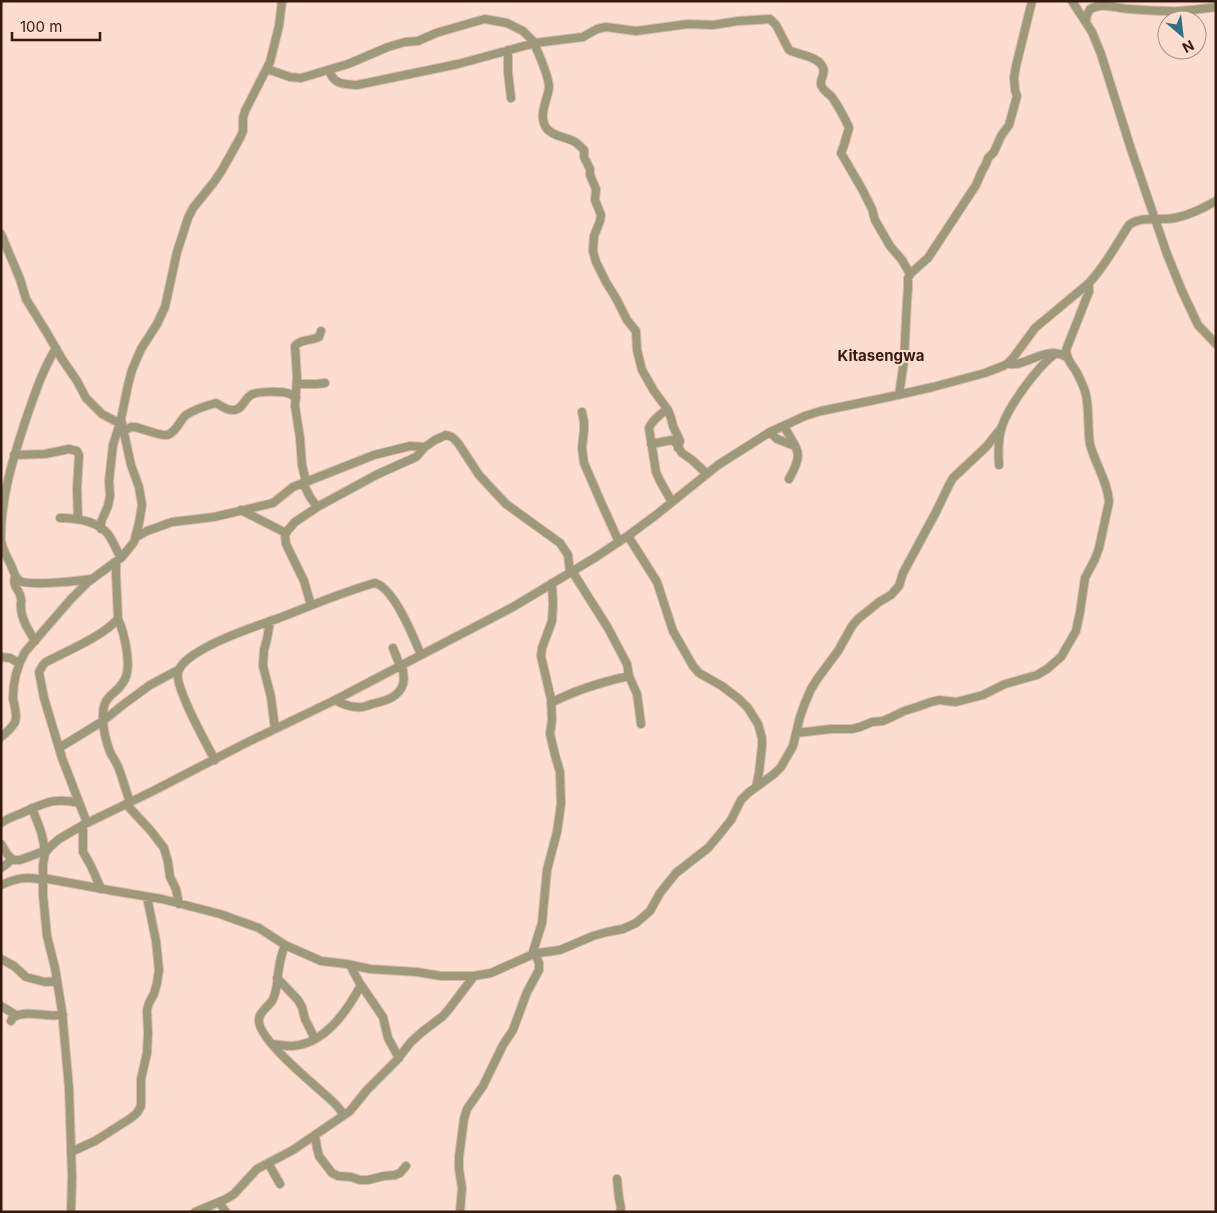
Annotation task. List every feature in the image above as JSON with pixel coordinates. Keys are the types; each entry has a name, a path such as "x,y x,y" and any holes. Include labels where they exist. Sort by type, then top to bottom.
{"street":[{"path":"1,737 12,726 16,718 14,684 19,663 25,652 71,599 92,579 119,560 131,547 136,537 141,514 140,496 121,426 132,370 141,349 165,307 188,218 193,208 222,170 243,131 245,111 272,57 282,1"},
{"path":"899,395 904,362 908,278 928,258 976,185 988,158 994,152 1000,136 1009,125 1017,96 1014,78 1032,1"},
{"path":"1072,1 1086,21 1101,54 1167,254 1198,326 1216,344"},
{"path":"1086,21 1090,9 1106,5 1128,9 1168,12 1216,7"},
{"path":"267,69 298,78 348,64 388,47 405,42 418,41 436,33 485,19 507,23 522,31 534,43 549,86 543,110 546,126 549,130 575,142 584,150 584,157 590,168 590,175 596,189 595,200 601,215 594,236 593,251 596,262 627,320 636,331 642,370 667,409 680,440 678,448"},
{"path":"329,70 337,82 357,84 444,67 534,43 583,37 597,29 606,27 636,31 694,24 720,25 748,20 770,19 773,21 789,50 812,58 819,62 822,67 824,74 821,87 831,96 848,128 841,153 862,189 890,246 902,260 910,274"},
{"path":"508,50 511,98"},
{"path":"1007,364 1035,328 1089,284 1102,268 1129,225 1138,219 1168,219 1182,216 1216,201"},
{"path":"1,234 20,279 26,299 56,348 90,402 102,414 121,426 136,427 168,435 172,433 182,419 193,411 216,403 228,410 232,410 237,409 248,397 255,393 283,392 291,394 296,398"},
{"path":"796,733 852,729 892,718 904,711 931,702 939,700 956,702 983,695 1005,684 1037,675 1048,669 1061,657 1077,626 1085,578 1099,548 1108,502 1104,479 1091,446 1084,389 1067,357 1066,350 1089,292 1089,284"},
{"path":"317,507 304,483 295,406 297,368 295,350 298,342 319,338 321,331"},
{"path":"56,348 42,373 14,455 3,503 1,540 15,576 21,582 32,584 92,579"},
{"path":"1,885 32,877 159,898 222,915 259,928 285,945 321,961 370,969 417,972 441,976 474,976 492,973 533,955 560,950 593,936 623,929 636,923 650,911 660,893 676,873 713,842 731,820 741,800 781,767 793,746 800,717 811,689 838,651 852,626 899,586 903,573 949,485 986,447 1002,427 1023,389 1044,362 1054,354"},
{"path":"1,844 14,860 20,860 45,851 59,839 85,824 335,700 513,607 628,536 733,454 770,432 805,416 985,373 1007,364 1021,363 1041,355 1059,354 1067,357"},
{"path":"297,384 324,383"},
{"path":"667,409 649,428 656,472 672,502"},
{"path":"582,412 584,422 582,448 584,463 619,542"},
{"path":"101,529 102,519 110,496 109,481 112,445 121,426"},
{"path":"784,426 798,452 798,460 789,479"},
{"path":"999,465 1002,427"},
{"path":"770,432 777,439 795,446"},
{"path":"311,605 304,581 285,539 286,533 295,522 317,507 378,474 416,457 424,447 442,436 452,437 458,443 478,475 506,504 560,543 568,555 571,572 615,640 627,664 629,676 637,694 642,724"},
{"path":"651,444 672,440 706,474"},
{"path":"136,537 172,522 200,519 273,502 278,500 288,490 374,455 410,446 424,447"},
{"path":"14,455 45,454 69,449 77,451 80,455 77,490 78,519"},
{"path":"240,510 286,533"},
{"path":"60,518 87,521 101,529 108,535 119,560 118,619 125,638 127,673 122,683 104,703 103,721 108,745 119,769 128,803 164,848 170,877 179,904"},
{"path":"628,536 660,587 673,631 692,666 699,673 722,686 739,699 748,708 758,724 762,738 756,787"},
{"path":"15,576 14,583 21,597 20,606 26,625 35,641"},
{"path":"60,748 103,721 150,685 178,670 186,661 206,648 249,628 363,586 375,583 380,584 394,599 421,655"},
{"path":"533,955 544,913 547,870 561,811 560,772 550,734 552,720 550,689 541,656 552,621 552,583"},
{"path":"101,889 83,852 85,824 44,698 39,672 46,662 102,632 118,619"},
{"path":"270,621 263,666 271,698 275,729"},
{"path":"335,700 344,705 360,707 392,698 400,691 405,679 393,648"},
{"path":"1,657 10,658 19,663"},
{"path":"178,670 177,678 179,685 216,760"},
{"path":"551,703 592,686 629,676"},
{"path":"1,823 46,802 79,803"},
{"path":"32,808 42,835 45,851 43,879 47,936 63,1015 69,1088 71,1212"},
{"path":"1,868 11,858"},
{"path":"159,898 176,891"},
{"path":"71,1152 106,1135 131,1118 141,1106 141,1079 147,1053 147,1010 148,1003 154,994 159,970 148,897"},
{"path":"285,945 280,958 276,990 272,1002 263,1009 258,1021 263,1032 290,1064 334,1102 344,1115"},
{"path":"460,1212 462,1188 459,1169 464,1119 467,1109 483,1086 512,1030 527,992 539,970 539,963 533,955"},
{"path":"1,959 14,966 26,977 45,982 57,981"},
{"path":"350,965 383,1017 388,1038 399,1058"},
{"path":"195,1212 234,1194 253,1172 268,1162 293,1150 356,1105 367,1090 399,1058 411,1042 450,1009 474,976"},
{"path":"277,978 298,1000 304,1019 315,1039"},
{"path":"272,1044 293,1046 315,1039 325,1032 349,1007 361,985"},
{"path":"1,1006 13,1018 34,1014 63,1015"},
{"path":"315,1135 318,1153 332,1173 338,1176 368,1180 395,1175 400,1173 406,1166"},
{"path":"268,1162 280,1184"},
{"path":"617,1178 620,1212"},
{"path":"219,1202 226,1212"}],"district":[{"name":"Kitasengwa","path":"881,356"}]}
